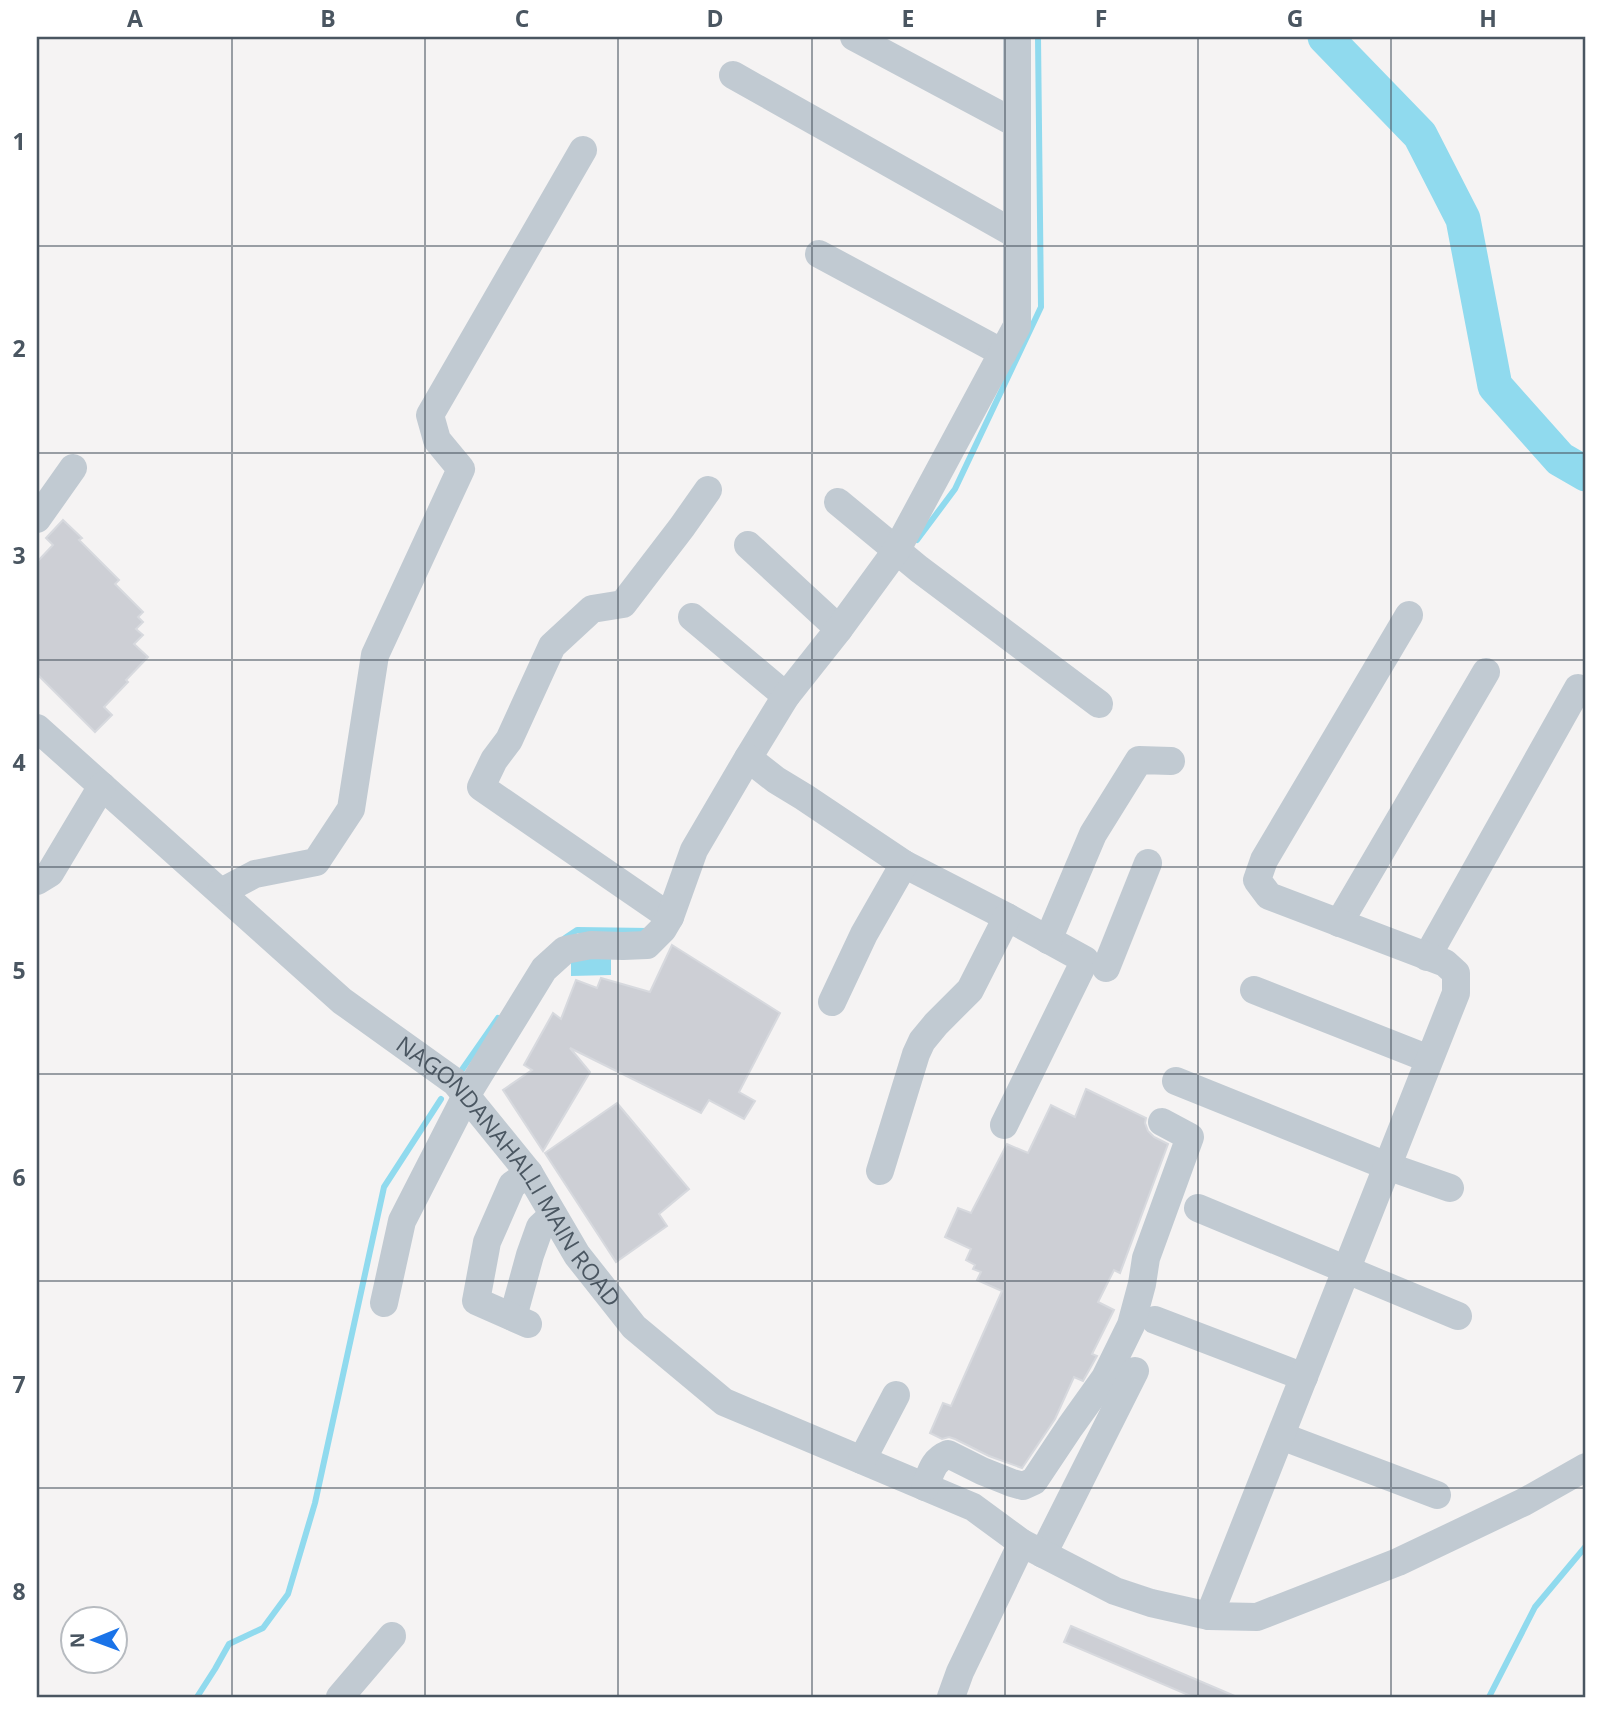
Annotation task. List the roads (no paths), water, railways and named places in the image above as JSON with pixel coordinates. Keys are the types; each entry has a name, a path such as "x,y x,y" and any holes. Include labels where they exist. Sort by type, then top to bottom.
{"street":[{"path":"854,37 1017,124"},
{"path":"384,1303 402,1221 466,1096 544,969 565,950 591,945 647,945 663,929 670,917 694,850 748,758 786,696 897,551 1017,326 1017,37"},
{"path":"733,75 1017,235"},
{"path":"221,892 255,874 316,862 351,809 375,654 461,469 437,440 430,415 583,150"},
{"path":"819,254 1003,353"},
{"path":"37,519 73,468"},
{"path":"670,917 481,787 494,760 509,740 552,646 592,609 623,604 708,490"},
{"path":"838,502 897,551 1099,704"},
{"path":"748,545 839,629"},
{"path":"1209,1616 1456,993 1456,973 1445,963 1269,896 1257,880 1264,860 1409,615"},
{"path":"692,617 786,696"},
{"path":"1339,923 1486,672"},
{"path":"1427,957 1578,688"},
{"name":"NAGONDANAHALLI MAIN ROAD","path":"37,728 342,1001 455,1082 529,1173 577,1255 634,1327 724,1402 973,1507 1033,1548 1115,1591 1151,1603 1209,1616 1257,1617 1387,1567 1524,1503 1586,1467"},
{"path":"748,758 776,780 904,864 1105,968"},
{"path":"1048,940 1093,834 1139,760 1171,761"},
{"path":"37,881 50,873 103,786"},
{"path":"1004,1125 1105,968 1148,863"},
{"path":"832,1002 864,934 904,864"},
{"path":"880,1171 922,1041 970,990 1007,917"},
{"path":"1254,990 1429,1059"},
{"path":"1176,1081 1387,1166 1450,1188"},
{"path":"925,1487 934,1464 940,1457 948,1454 1012,1483 1023,1486 1034,1481 1105,1378 1130,1325 1142,1284 1146,1258 1190,1138 1162,1122"},
{"path":"529,1173 512,1185 487,1242 476,1301 521,1320 530,1255 540,1227 553,1215"},
{"path":"1198,1208 1458,1316"},
{"path":"1155,1320 1304,1377"},
{"path":"951,1697 960,1672 1135,1371"},
{"path":"862,1460 896,1395"},
{"path":"1280,1436 1437,1495"},
{"path":"340,1697 392,1636"}],"water":[{"path":"571,953 611,953 611,975 571,976"}],"waterway":[{"path":"917,540 955,489 1041,307 1038,37"},
{"path":"1325,37 1420,135 1463,219 1495,386 1560,459 1586,474"},
{"path":"565,938 577,930 649,931"},
{"path":"459,1074 498,1018"},
{"path":"197,1697 229,1644 263,1628 288,1594 315,1503 384,1187 441,1099"},
{"path":"1489,1697 1535,1607 1586,1546"}]}
